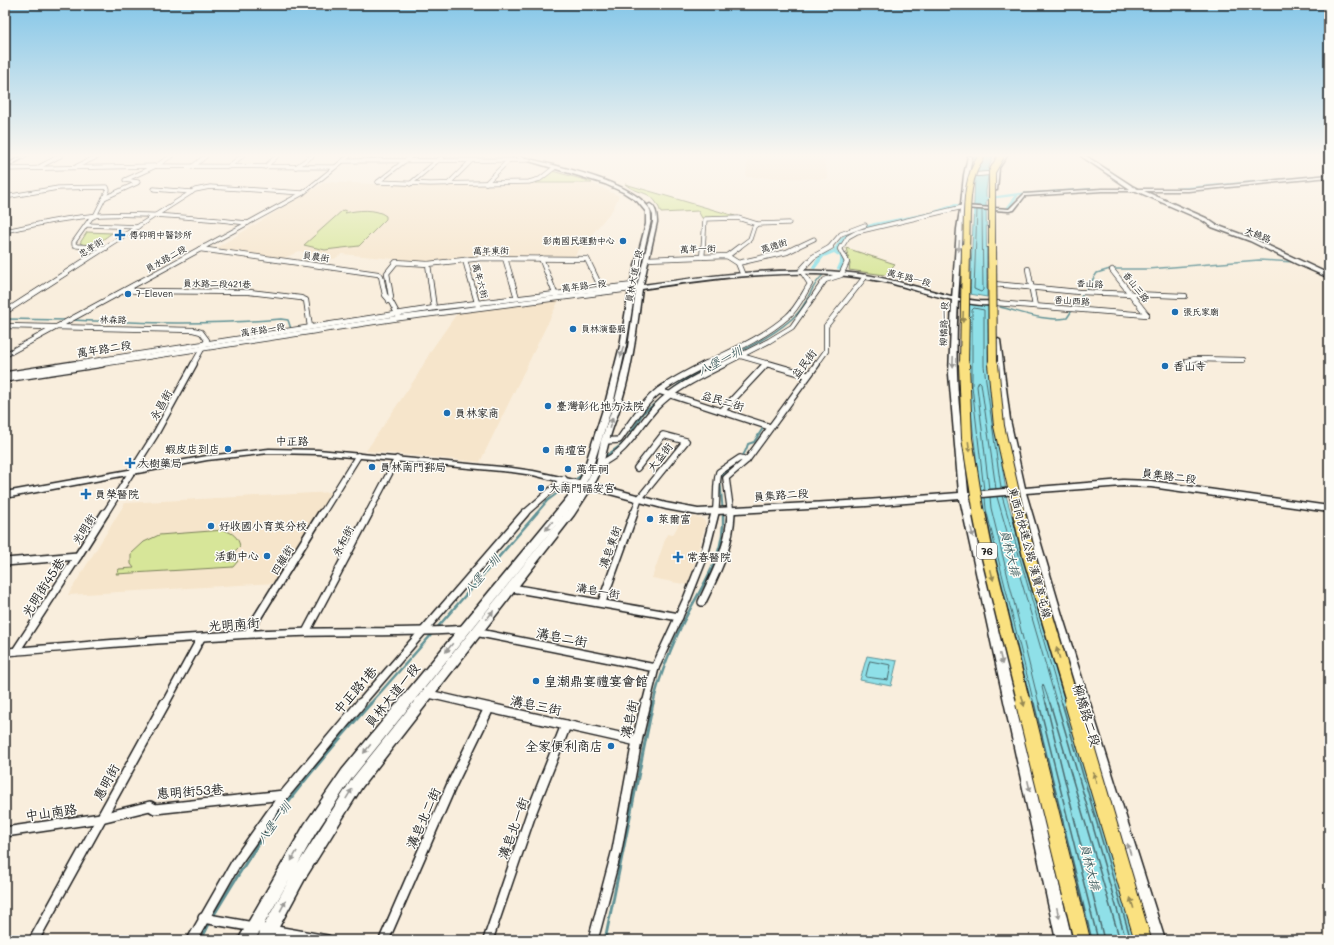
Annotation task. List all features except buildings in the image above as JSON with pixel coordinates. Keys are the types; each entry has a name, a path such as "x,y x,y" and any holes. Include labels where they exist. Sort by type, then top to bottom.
{"highway":[{"name":"76","path":"968,200 963,319 963,362 965,408 971,460 987,553 1082,940"},
{"name":"東西向快速公路 漢寶草屯線","path":"991,200 992,358 999,426 1006,461 1029,556 1143,940"}],"main road":[{"name":"柳橋路一段","path":"964,494 953,374 955,297 965,200"},
{"path":"991,200 990,209 994,284 991,302 1008,436 1021,490"},
{"name":"員集路二段","path":"585,485 698,512 859,503 1123,483 1151,484 1329,509"},
{"name":"員林大道一段","path":"246,940 310,829 347,774 471,631 512,588 571,513 585,485"},
{"name":"員林大道一段","path":"267,935 301,872 357,783 429,694 471,631 573,497 585,485"},
{"name":"柳橋路二段","path":"1021,490 1055,610 1157,940"},
{"path":"964,494 1064,940"}],"street":[{"path":"103,200 74,245 106,248"},
{"name":"忠孝街","path":"5,312 180,200"},
{"name":"員水路二段","path":"5,355 290,200"},
{"name":"員林大道二段","path":"585,485 586,475 610,400 623,346 633,287 649,219 647,209 638,200"},
{"name":"員林大道二段","path":"585,485 600,464 605,441 619,400 631,347 640,286 655,222 655,215 652,208 645,200"},
{"path":"605,441 619,440 639,412 659,391 685,374 755,340 788,318 810,284 805,272 813,256 831,247 841,234 854,228 898,217 929,212 953,205 990,209 1012,209 1020,200"},
{"name":"大饒路","path":"1160,200 1204,219 1214,226 1252,240 1299,264 1329,276"},
{"path":"600,464 613,458 624,448 656,408 670,395 696,378 741,356 792,327 825,280 839,273 846,262 840,249 848,236 857,232 965,206"},
{"path":"5,231 94,216 157,215 248,223"},
{"path":"702,257 705,219 738,218 756,224 789,223"},
{"path":"726,256 750,239 756,224"},
{"path":"86,226 136,228"},
{"name":"萬德街","path":"738,264 787,252 814,239"},
{"name":"員農街","path":"200,249 378,274 381,276 385,295 400,318"},
{"name":"萬年一街","path":"646,259 726,256 738,264"},
{"path":"505,258 517,298"},
{"name":"萬年東街","path":"389,301 391,297 387,273 396,262 428,264 505,258 587,258 601,288"},
{"path":"542,258 556,296"},
{"name":"萬年六街","path":"465,260 478,305"},
{"path":"428,264 434,308"},
{"path":"738,264 742,273"},
{"path":"1028,269 1035,306"},
{"name":"香山三路","path":"1112,270 1146,315"},
{"name":"萬年路一段","path":"640,286 805,272"},
{"name":"萬年路一段","path":"205,346 310,327 434,308 478,305 742,273 805,272 887,277 955,297"},
{"name":"萬年路一段","path":"839,273 891,282 955,297 991,302"},
{"name":"益民街","path":"731,510 726,478 747,460 807,375 826,351 826,326 865,277"},
{"name":"香山路","path":"994,284 1031,288 1185,296"},
{"name":"萬年路一段","path":"205,346 400,318 517,298 556,296 601,288 633,287"},
{"name":"員水路二段421巷","path":"128,289 134,291 249,292 301,298 306,300 310,327"},
{"name":"香山西路","path":"991,302 1146,315"},
{"name":"林森路","path":"5,326 193,330 201,332 207,339 205,346"},
{"name":"萬年路二段","path":"5,375 205,346"},
{"name":"萬年路二段","path":"5,379 205,346"},
{"name":"永昌街","path":"133,471 166,418 205,346"},
{"path":"741,356 807,375"},
{"path":"1187,361 1195,359 1243,360"},
{"path":"722,411 767,363"},
{"name":"益民二街","path":"659,391 770,427"},
{"path":"610,400 619,400"},
{"name":"大益街","path":"637,468 663,435 686,440 639,499"},
{"name":"中正路","path":"5,495 207,458 269,451 318,452 512,470 564,479 585,485"},
{"name":"四維街","path":"247,634 358,456"},
{"name":"溝皂街","path":"593,940 617,850 637,741 655,668 679,617 704,556 716,504 716,479 719,472 740,458 747,460"},
{"name":"永和街","path":"306,632 397,460"},
{"name":"光明街","path":"5,562 78,556 133,471"},
{"name":"中正路1巷","path":"192,940 236,863 284,795 422,632 531,507 564,479"},
{"name":"溝皂東街","path":"602,602 639,499"},
{"path":"702,602 723,560 731,510"},
{"name":"光明街45巷","path":"16,651 78,556"},
{"name":"溝皂一街","path":"512,588 602,602 679,617"},
{"name":"光明南街","path":"5,652 247,634 306,632 471,631"},
{"name":"溝皂二街","path":"471,631 655,668"},
{"name":"惠明街","path":"34,940 201,638"},
{"name":"溝皂三街","path":"429,694 637,741"},
{"name":"溝皂北二街","path":"384,940 452,784 489,708"},
{"name":"溝皂北一街","path":"488,940 532,811 566,725"},
{"name":"惠明街53巷","path":"101,818 150,806 156,809 284,795"},
{"name":"中山南路","path":"5,832 101,818"},
{"path":"205,918 220,922 254,927 267,935 327,940"}],"shaded area":[{"path":"295,200 617,200 613,209 574,256 496,255 426,262 342,254 334,259 299,251 285,258 213,250"},
{"name":"員林家商","path":"559,300 480,462 366,451 417,376 432,349 458,312"},
{"name":"好收國小育英分校","path":"332,492 275,583 68,595 125,503"},
{"name":"常春醫院","path":"683,516 702,518 706,523 688,585 652,578 667,534 673,535"}],"green space":[{"path":"654,200 680,200 735,216 702,218 698,211 661,213"},
{"path":"343,210 347,211 345,213 355,211 372,211 382,213 386,216 386,219 359,246 325,250 304,245"},
{"path":"87,232 112,233 97,243 84,245 80,243"},
{"path":"846,248 895,264 885,275 849,270 850,264"},
{"path":"224,530 235,536 240,546 225,561 238,561 233,567 116,574 119,569 134,568 131,564 131,554 144,542 159,535"},
{"path":"462,640 463,641 276,907 274,907 294,869 339,794"}],"water":[{"path":"974,200 986,200 987,297 970,294"},
{"name":"員林大排","path":"968,304 988,305 988,366 1007,499 1135,940 1089,940 982,509 968,386"},
{"path":"867,656 897,661 891,686 860,680"}],"waterway":[{"name":"八堡一圳","path":"996,208 1007,209 1014,200"},
{"name":"八堡一圳","path":"835,251 844,238 855,230 874,224 932,213 955,206 964,205"},
{"name":"八堡一圳","path":"813,268 822,256 835,251"},
{"name":"八堡一圳","path":"835,251 842,257 842,262 839,269"},
{"path":"1000,307 1042,318 1067,318 1097,273 1110,269 1148,269 1259,260 1294,262"},
{"path":"1321,270 1329,274"},
{"name":"八堡一圳","path":"713,365 768,336 788,322 801,310 815,284 823,275"},
{"path":"485,305 526,300"},
{"path":"5,319 66,320"},
{"path":"72,320 176,323 281,319 288,320 291,329"},
{"name":"八堡一圳","path":"670,391 686,379 714,364"},
{"name":"八堡一圳","path":"603,458 625,442 643,413 662,398"},
{"path":"723,514 720,478 740,460 746,451 748,444 754,442 763,428"},
{"name":"八堡一圳","path":"536,514 547,501 584,473"},
{"name":"八堡一圳","path":"436,629 537,513"},
{"path":"653,704 668,656 687,614 715,560 723,530 723,514"},
{"name":"八堡一圳","path":"370,704 432,634"},
{"name":"八堡一圳","path":"212,918 252,853 278,815 323,758 371,703"},
{"path":"605,940 653,703"},
{"name":"八堡一圳","path":"201,940 210,922"}],"place":[{"name":"傅仰明中醫診所","path":"120,235"},
{"name":"彰南國民運動中心","path":"623,241"},
{"name":"7-Eleven","path":"128,294"},
{"name":"張氏家廟","path":"1175,312"},
{"name":"員林演藝廳","path":"573,329"},
{"name":"香山寺","path":"1165,366"},
{"name":"臺灣彰化地方法院","path":"548,406"},
{"name":"員林家商","path":"447,413"},
{"name":"蝦皮店到店","path":"228,449"},
{"name":"南壇宮","path":"546,450"},
{"name":"大樹藥局","path":"130,463"},
{"name":"員林南門郵局","path":"372,467"},
{"name":"萬年祠","path":"568,469"},
{"name":"大南門福安宮","path":"541,488"},
{"name":"員榮醫院","path":"86,494"},
{"name":"萊爾富","path":"650,519"},
{"name":"好收國小育英分校","path":"211,526"},
{"name":"活動中心","path":"267,556"},
{"name":"常春醫院","path":"678,557"},
{"name":"皇潮鼎宴禮宴會館","path":"536,681"},
{"name":"全家便利商店","path":"611,746"}]}
